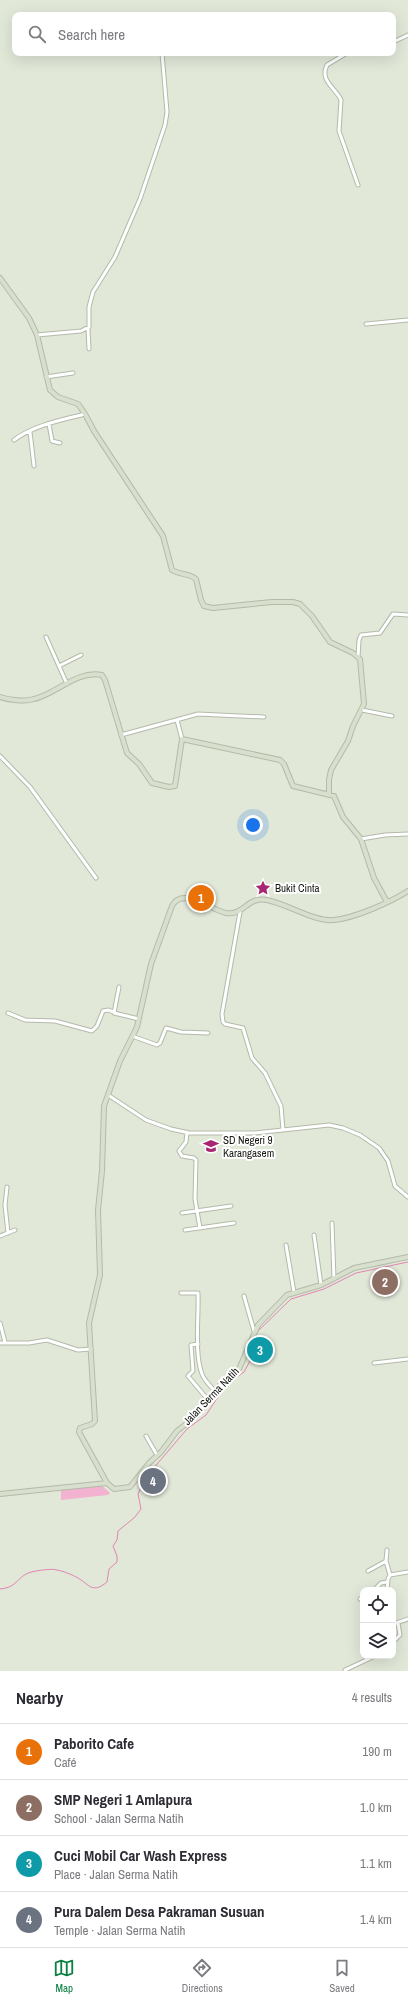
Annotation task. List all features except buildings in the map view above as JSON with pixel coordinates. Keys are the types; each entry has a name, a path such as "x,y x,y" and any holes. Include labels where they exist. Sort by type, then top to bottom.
{"street":[{"path":"396,41 408,35"},
{"path":"89,349 89,307 93,292 115,257 140,199 165,125 167,112 162,56"},
{"path":"342,56 327,65 325,74 330,87 341,100 339,131 358,185"},
{"path":"0,278 29,318 37,335 46,377 52,393 58,397 75,402 86,414 94,431 163,536 170,567 175,572 188,574 196,579 204,606 212,608 272,602 293,602 300,604 308,612 330,642 358,657"},
{"path":"366,324 408,320"},
{"path":"37,335 88,329"},
{"path":"46,377 74,373"},
{"path":"14,440 49,424 86,414"},
{"path":"49,424 52,441 60,443"},
{"path":"30,432 34,466"},
{"path":"330,794 330,770 345,747 364,704 364,688 358,657 359,640 361,635 380,633 393,614 408,615"},
{"path":"46,637 67,684"},
{"path":"59,666 81,655"},
{"path":"0,697 35,699 91,675 99,674 103,676 127,753 139,764 150,780 155,784 169,787 173,787 176,782 182,739 177,720"},
{"path":"362,710 392,716"},
{"path":"121,735 177,720 207,714 264,717"},
{"path":"182,739 275,758 284,764 293,786 330,794 335,798 343,817 361,839 374,878 387,902"},
{"path":"0,756 30,787 96,878"},
{"path":"361,839 385,835 408,834"},
{"path":"107,1483 79,1432 80,1428 92,1424 95,1421 89,1323 100,1276 98,1210 102,1171 104,1106 120,1061 139,1019 151,964 174,902 183,897 224,913 234,914 240,912 251,902 267,900 324,919 335,920 387,902 408,891"},
{"path":"240,912 222,1014 223,1022 225,1024 243,1028 252,1058 265,1073 281,1106 283,1130"},
{"path":"114,1012 119,986"},
{"path":"8,1013 25,1020 56,1021 92,1031 97,1026 103,1011 108,1010 116,1014 139,1019"},
{"path":"132,1036 157,1045 160,1043 166,1028 182,1032 208,1033"},
{"path":"107,1095 146,1120 171,1130 187,1132 255,1133 329,1125 360,1135 383,1153 388,1161 395,1186 408,1197"},
{"path":"187,1132 186,1142 180,1151 184,1156 195,1158 194,1191 200,1228"},
{"path":"7,1187 5,1205 8,1234"},
{"path":"182,1213 231,1206"},
{"path":"185,1230 234,1223"},
{"path":"332,1223 334,1279"},
{"path":"0,1236 15,1230"},
{"path":"314,1235 321,1285"},
{"path":"286,1245 294,1292"},
{"name":"Jalan Serma Natih","path":"0,1494 107,1483 114,1489 130,1487 177,1431 195,1417 209,1401 215,1391 242,1364 254,1331 261,1320 287,1295 321,1285 354,1268 408,1257"},
{"path":"181,1293 198,1293 198,1344 202,1374 215,1391"},
{"path":"244,1296 254,1331"},
{"path":"0,1323 5,1342"},
{"path":"0,1343 29,1343 47,1340 78,1350 91,1349"},
{"path":"198,1344 191,1345 193,1371 188,1376 209,1401"},
{"path":"374,1363 408,1359"},
{"path":"146,1436 157,1455"},
{"path":"387,1550 386,1560 390,1575 387,1582 387,1587"},
{"path":"368,1571 386,1560"},
{"path":"390,1575 408,1572"},
{"path":"377,1587 381,1583 387,1582"},
{"path":"396,1639 400,1635 398,1623 408,1619"},
{"path":"345,1670 369,1659"}],"shaded area":[{"path":"101,1485 110,1493 108,1495 61,1500 61,1489"}],"waterway":[{"path":"257,1332 291,1299 324,1289 356,1273 408,1262"},
{"path":"0,1589 9,1587 26,1574 54,1569 68,1573 94,1588 102,1586 107,1582 109,1569 117,1562 117,1556 113,1546 117,1540 118,1531 135,1517 141,1509 138,1494 146,1477 187,1429 206,1415 226,1385 244,1372 250,1361 255,1337"},
{"path":"347,1671 372,1659"}],"place":[{"name":"Bukit Cinta","path":"263,888"},
{"name":"Paborito Cafe","path":"201,898"},
{"name":"SD Negeri 9 Karangasem","path":"211,1146"},
{"name":"SMP Negeri 1 Amlapura","path":"385,1282"},
{"name":"Cuci Mobil Car Wash Express","path":"260,1350"},
{"name":"Pura Dalem Desa Pakraman Susuan","path":"153,1481"}]}
